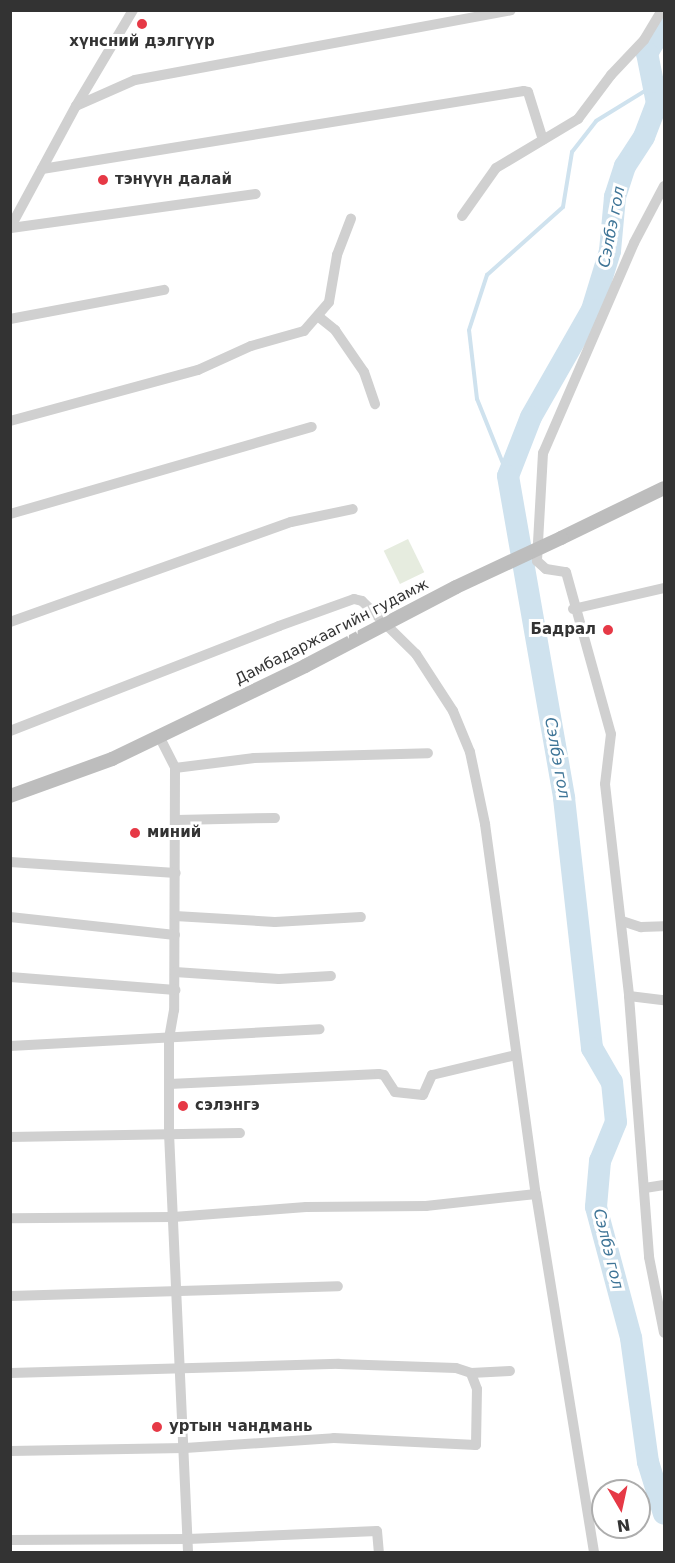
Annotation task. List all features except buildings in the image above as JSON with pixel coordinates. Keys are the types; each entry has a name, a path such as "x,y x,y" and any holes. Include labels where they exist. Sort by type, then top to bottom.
{"main road":[{"name":"Дамбадаржаагийн гудамж","path":"10,796 112,759 387,624 456,586 664,488"}],"street":[{"path":"11,228 76,106 133,10"},
{"path":"76,106 135,80 512,10"},
{"path":"462,216 496,168 578,119 610,75 644,40 662,10"},
{"path":"42,169 524,92 543,140"},
{"path":"664,186 634,243 543,453 537,561 546,569 566,572 573,609 594,665 611,734 605,784 614,880 622,921 629,996 649,1257 664,1334"},
{"path":"11,228 256,194"},
{"path":"10,422 198,370 251,346 304,331 319,317 329,302 337,255 351,219"},
{"path":"10,319 164,290"},
{"path":"319,317 335,330 364,372 375,404"},
{"path":"10,514 312,427"},
{"path":"10,622 291,522 353,509"},
{"path":"573,609 664,588"},
{"path":"10,731 354,599 362,601 416,654 453,711 470,752 485,824 536,1194 594,1552"},
{"path":"159,736 175,768 175,990 169,1039 169,1133 178,1290 179,1369 188,1552"},
{"path":"175,768 254,758 428,753"},
{"path":"176,820 274,818"},
{"path":"10,862 176,873"},
{"path":"10,916 175,935"},
{"path":"175,916 275,922 361,917"},
{"path":"622,921 641,927 664,926"},
{"path":"175,972 279,979 332,976"},
{"path":"10,977 175,990"},
{"path":"629,996 664,1000"},
{"path":"10,1046 320,1029"},
{"path":"169,1084 380,1074 384,1075 395,1092 423,1095 432,1075 516,1055"},
{"path":"10,1137 240,1133"},
{"path":"645,1188 664,1185"},
{"path":"10,1218 173,1217 306,1207 426,1206 536,1194"},
{"path":"10,1296 339,1286"},
{"path":"10,1374 339,1364 456,1368 471,1373 510,1371"},
{"path":"10,1451 184,1448 334,1438 476,1444 477,1389 471,1373"},
{"path":"10,1540 188,1539 377,1531 379,1552"}],"shaded area":[{"path":"408,539 424,572 400,584 384,551"}],"waterway":[{"name":"Сэлбэ гол","path":"664,25 647,53 657,103 644,137 625,166 615,197 610,251 592,310 531,417 508,476 564,798 592,1048 612,1082 616,1122 600,1161 596,1207 631,1338 648,1462 664,1514"},
{"path":"508,476 477,399 469,330 487,275 563,207 572,152 596,121 653,86"}],"place":[{"name":"хүнсний дэлгүүр","path":"142,24"},
{"name":"тэнүүн далай","path":"103,180"},
{"name":"Бадрал","path":"608,630"},
{"name":"миний","path":"135,833"},
{"name":"сэлэнгэ","path":"183,1106"},
{"name":"уртын чандмань","path":"157,1427"}]}
